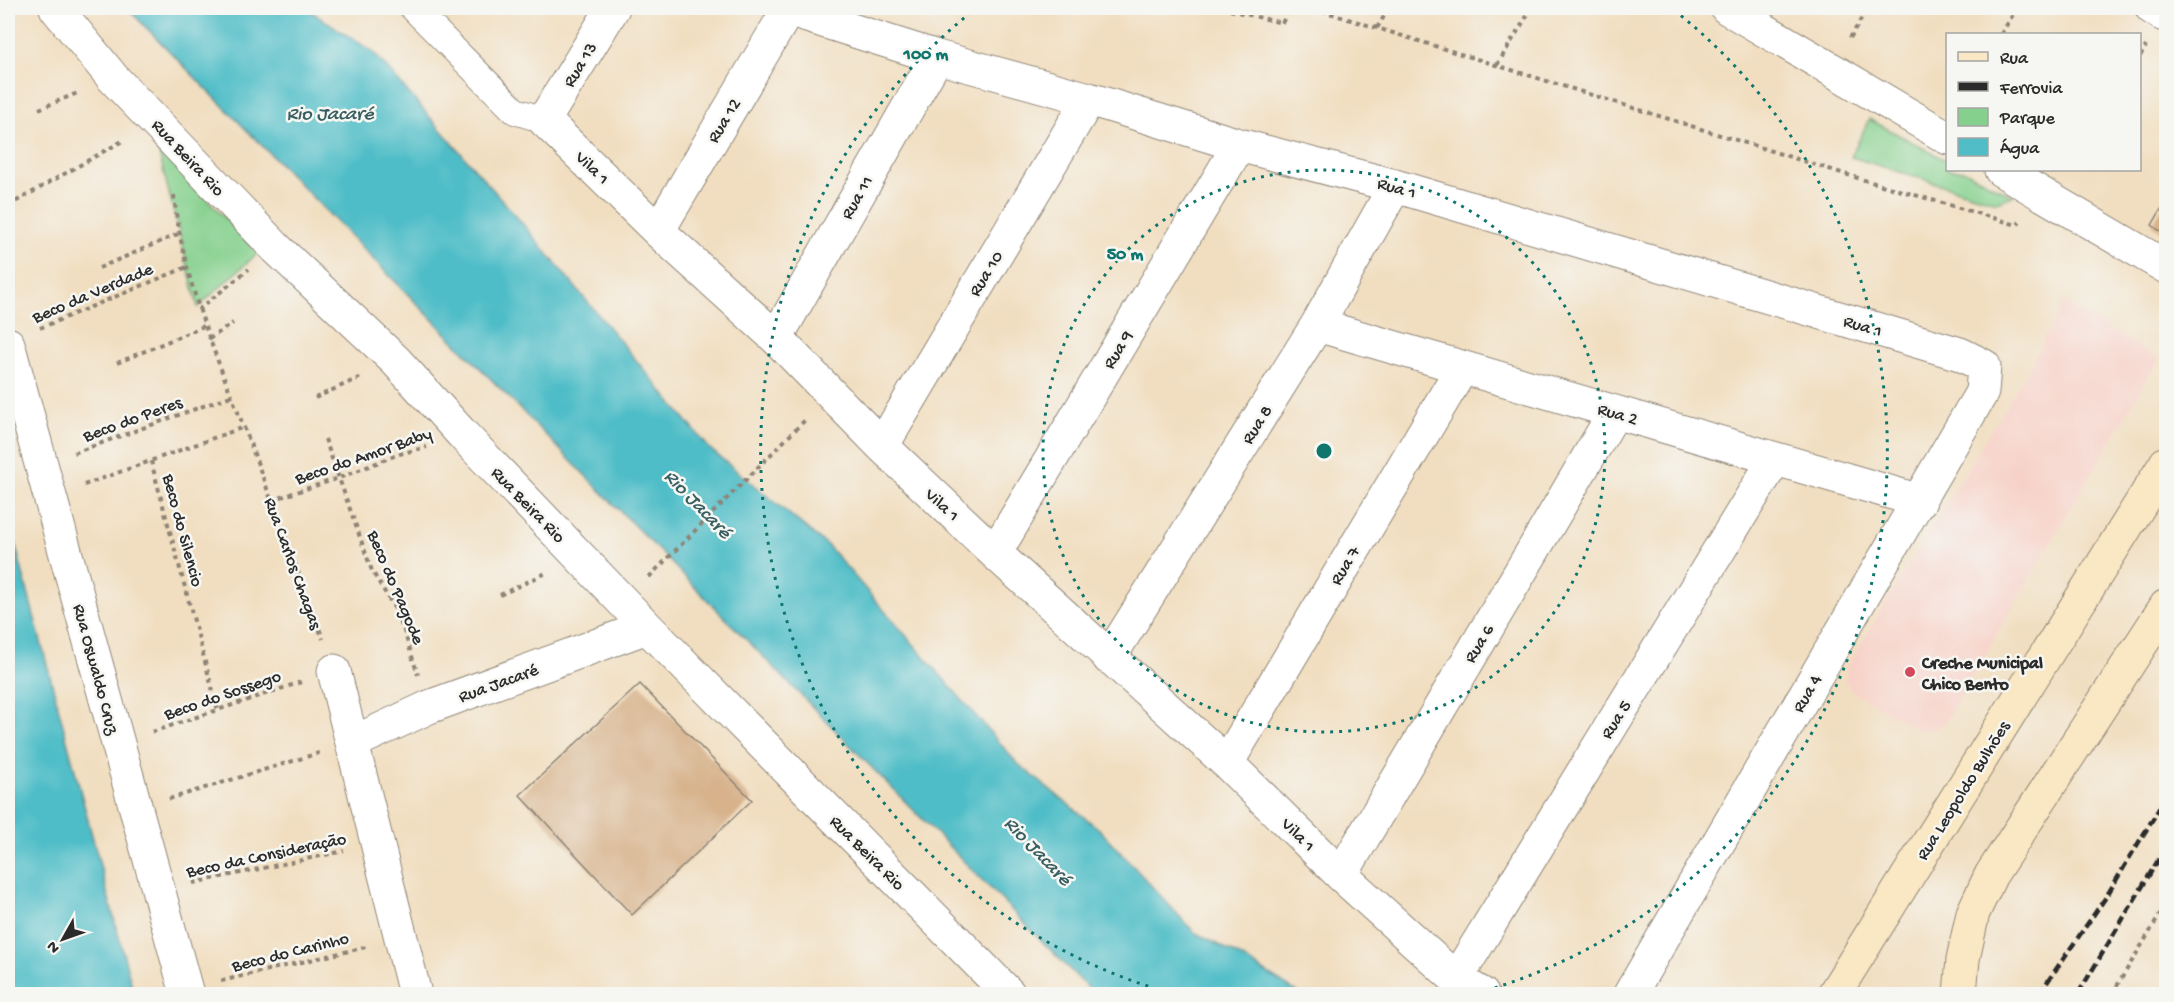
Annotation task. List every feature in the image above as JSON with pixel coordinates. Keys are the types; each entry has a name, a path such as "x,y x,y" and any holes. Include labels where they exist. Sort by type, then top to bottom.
{"main road":[{"name":"Rua Leopoldo Bulhões","path":"1834,994 2166,463"},
{"path":"1960,994 1963,959 1973,913 1991,875 2166,606"}],"street":[{"name":"Rua Beira Rio","path":"56,8 113,78 276,248 396,362 646,627 1009,994"},
{"name":"Vila 1","path":"413,8 515,111 544,120 658,231 776,338 882,446 995,553 1227,763 1341,875 1469,987"},
{"name":"Rua 13","path":"544,120 613,8"},
{"path":"1727,8 1946,137"},
{"path":"2152,8 2164,15 2166,11"},
{"name":"Rua 1","path":"785,9 937,57 1089,99 1239,145 1395,186 1960,354 1984,366 1982,392"},
{"name":"Rua 12","path":"658,231 785,9"},
{"name":"Rua 11","path":"776,338 937,57"},
{"name":"Rua 10","path":"882,446 1089,99"},
{"name":"Rua 9","path":"995,553 1239,145"},
{"path":"2003,171 2166,267"},
{"name":"Rua 8","path":"1109,658 1317,325 1395,186"},
{"name":"Rua 2","path":"1317,325 1920,501"},
{"name":"Rua Oswaldo Cruz","path":"8,344 187,992"},
{"name":"Rua 7","path":"1227,763 1462,368"},
{"name":"Rua 4","path":"1630,994 1982,392"},
{"name":"Rua 6","path":"1341,875 1615,412"},
{"name":"Rua 5","path":"1469,987 1775,459"},
{"name":"Rua Jacaré","path":"352,743 429,707 646,627"},
{"path":"334,670 415,994"}],"path":[{"path":"1221,8 1282,23 1290,8"},
{"path":"1313,8 1849,176 2017,225 2047,196"},
{"path":"1377,28 1389,8"},
{"path":"1497,65 1532,8"},
{"path":"2002,33 2017,8"},
{"path":"8,206 156,121"},
{"name":"Rua Carlos Chagas","path":"174,190 178,234 198,310 272,500 334,670"},
{"path":"99,268 178,234"},
{"path":"198,310 276,248"},
{"name":"Beco da Verdade","path":"39,328 187,267"},
{"path":"209,339 233,323"},
{"path":"117,363 204,326"},
{"path":"315,398 396,362"},
{"path":"656,570 831,394"},
{"name":"Beco do Peres","path":"41,465 231,396"},
{"path":"152,461 244,427"},
{"name":"Beco do Amor Baby","path":"272,500 339,478 399,454 464,436"},
{"name":"Beco do Pagode","path":"326,439 372,571 395,609 429,707"},
{"name":"Beco do Silencio","path":"50,498 152,461 218,710"},
{"path":"500,595 579,557"},
{"name":"Beco do Sossego","path":"118,744 334,670"},
{"path":"137,809 352,743"},
{"name":"Beco da Consideração","path":"160,891 379,844"},
{"path":"2112,994 2166,906"},
{"name":"Beco do Carinho","path":"187,992 401,938"}],"shaded area":[{"path":"2064,302 2159,359 1944,724 1934,730 1913,727 1852,691 1845,680 1846,668 2029,368"}],"green space":[{"path":"1869,119 1946,160 1946,171 1965,171 2013,196 1997,202 1851,157"},
{"path":"157,146 258,253 198,307"}],"water":[{"name":"Rio Jacaré","path":"127,8 306,8 373,52 516,216 710,449 828,546 1017,763 1099,829 1194,932 1241,957 1300,994 1096,994 1084,984"},
{"path":"8,517 134,994 8,994"}],"building":[{"path":"2166,201 2166,235 2152,225"},
{"path":"640,684 752,800 632,915 520,795"}],"railway":[{"path":"2039,994 2106,897 2166,797"},
{"path":"2078,994 2166,847"}],"place":[{"name":"Creche Municipal Chico Bento","path":"1910,672"}]}
